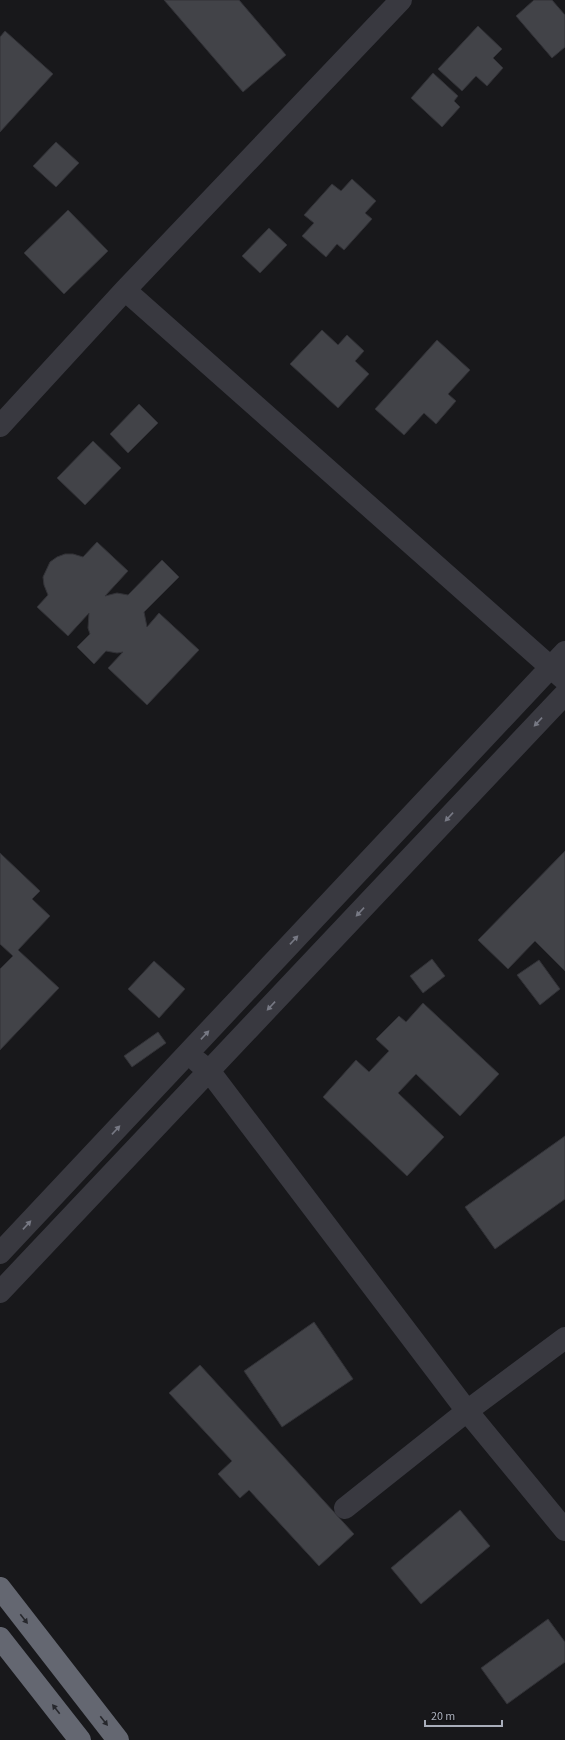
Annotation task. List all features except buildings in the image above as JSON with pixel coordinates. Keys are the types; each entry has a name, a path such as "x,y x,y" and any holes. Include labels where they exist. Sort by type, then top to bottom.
{"highway":[{"path":"0,1588 118,1740"},
{"path":"0,1638 80,1740"}],"street":[{"path":"0,426 125,290 401,0"},
{"path":"0,1253 188,1053 560,666 125,290"},
{"path":"0,1292 210,1072 565,694"},
{"path":"188,1053 210,1072 467,1411 565,1530"},
{"path":"345,1508 467,1411 565,1338"}]}
